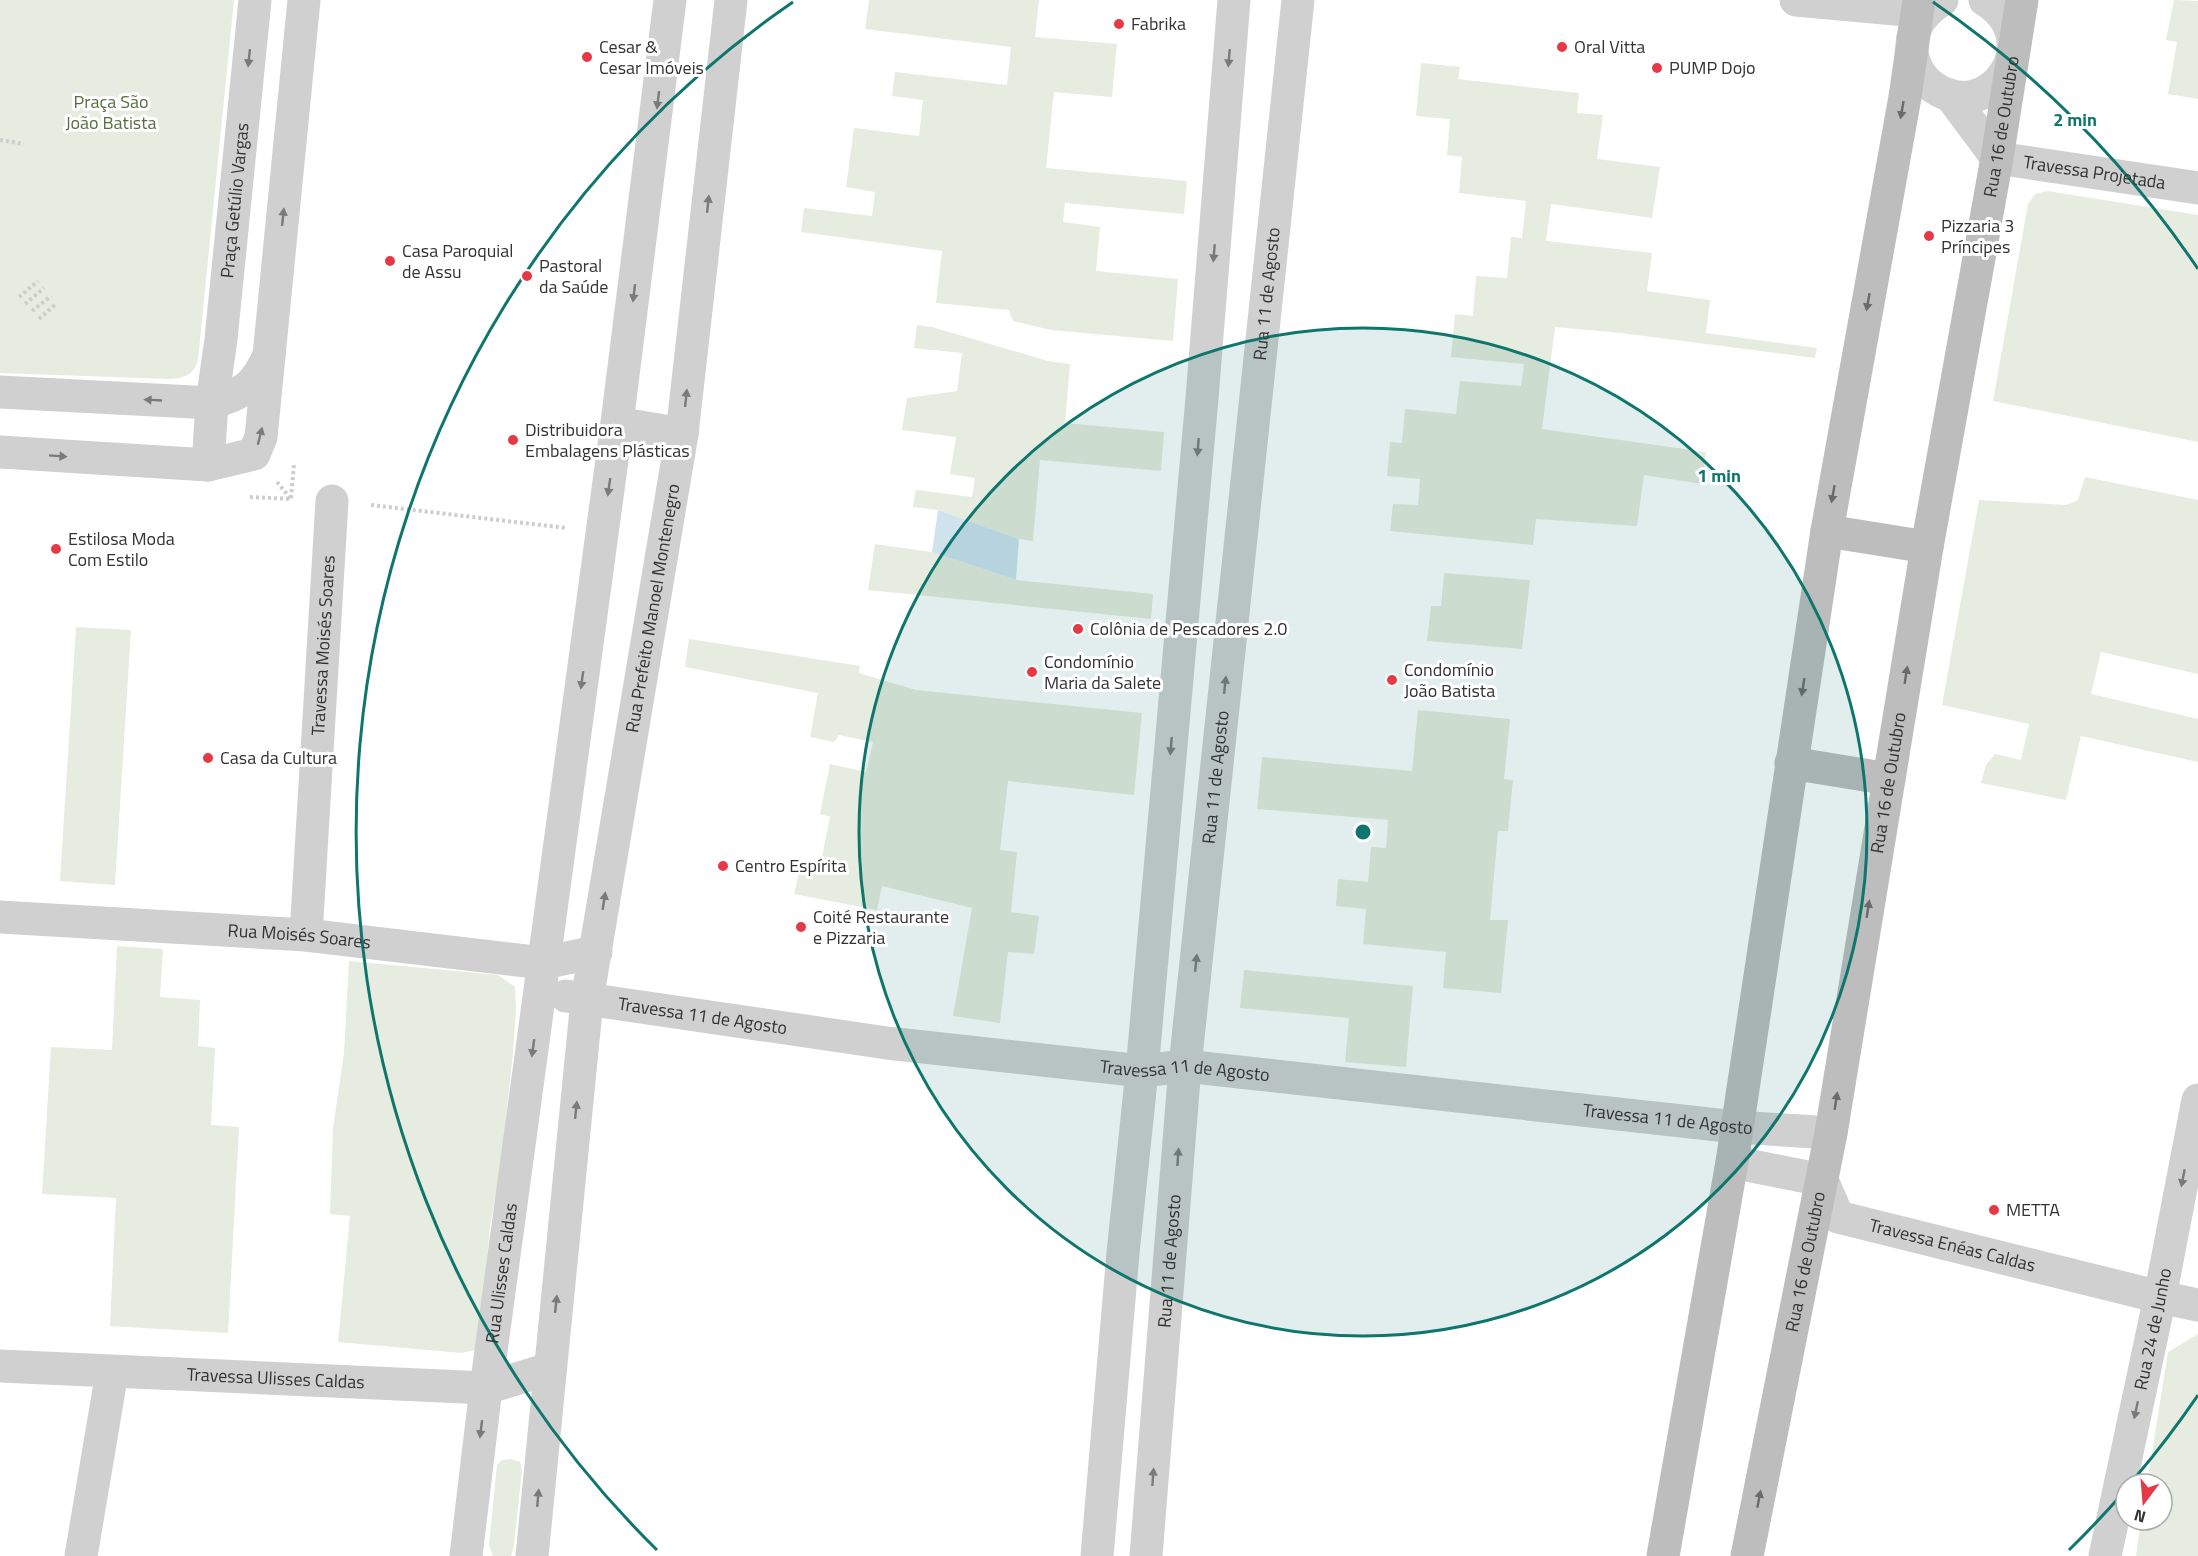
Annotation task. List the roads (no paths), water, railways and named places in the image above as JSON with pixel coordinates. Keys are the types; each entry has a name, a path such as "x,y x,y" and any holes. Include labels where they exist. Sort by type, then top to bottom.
{"street":[{"name":"Praça Getúlio Vargas","path":"208,465 212,403 221,339 255,0"},
{"path":"0,452 208,465 254,454 261,437 304,0"},
{"path":"542,977 617,423 670,0"},
{"name":"Rua Prefeito Manoel Montenegro","path":"587,1000 682,434 731,0"},
{"path":"1097,1556 1202,398 1234,0"},
{"name":"Rua 11 de Agosto","path":"1146,1556 1185,1066 1298,0"},
{"path":"1796,0 1923,12"},
{"path":"1923,12 1913,55 1918,70 1929,84 1942,93 1964,97 1991,89 2009,68 2013,55 2014,41 2005,16 1985,0"},
{"name":"Rua 16 de Outubro","path":"1747,1556 1831,1133 1927,547 1997,158 2021,5"},
{"path":"1663,1556 1732,1162 1827,531 1905,97 1923,12"},
{"name":"Travessa Projetada","path":"1950,95 1997,158 2198,188"},
{"path":"0,392 212,403 237,394 251,385 261,374 269,353"},
{"path":"1202,398 1255,402"},
{"path":"617,423 682,434"},
{"name":"Travessa Moisés Soares","path":"306,935 332,501"},
{"path":"1827,531 1927,547"},
{"path":"1791,763 1889,779"},
{"name":"Rua Moisés Soares","path":"0,917 306,935 542,977 596,952"},
{"name":"Travessa 11 de Agosto","path":"542,977 587,1000 887,1043 1142,1071 1185,1066 1736,1127 1831,1133"},
{"name":"Rua Ulisses Caldas","path":"466,1556 486,1388 542,977"},
{"path":"532,1556 587,1000"},
{"name":"Rua 24 de Junho","path":"2105,1556 2160,1298 2198,1100"},
{"path":"1732,1162 1822,1180"},
{"name":"Travessa Enéas Caldas","path":"1822,1180 1838,1217 2160,1298 2198,1305"},
{"name":"Travessa Ulisses Caldas","path":"0,1366 486,1388 549,1369"},
{"path":"81,1556 111,1372"},
{"path":"1101,1515 1150,1512"}],"water":[{"path":"938,510 1019,539 1016,580 932,552"}],"place":[{"name":"Fabrika","path":"1119,24"},
{"name":"Oral Vitta","path":"1562,47"},
{"name":"Cesar & Cesar Imóveis","path":"587,57"},
{"name":"PUMP Dojo","path":"1657,68"},
{"name":"Pizzaria 3 Príncipes","path":"1929,236"},
{"name":"Casa Paroquial de Assu","path":"390,261"},
{"name":"Pastoral da Saúde","path":"527,276"},
{"name":"Distribuidora Embalagens Plásticas","path":"513,440"},
{"name":"Estilosa Moda Com Estilo","path":"56,549"},
{"name":"Colônia de Pescadores 2.0","path":"1078,629"},
{"name":"Condomínio Maria da Salete","path":"1032,672"},
{"name":"Condomínio João Batista","path":"1392,680"},
{"name":"Casa da Cultura","path":"208,758"},
{"name":"Centro Espírita","path":"723,866"},
{"name":"Coité Restaurante e Pizzaria","path":"801,927"},
{"name":"METTA","path":"1994,1210"}],"park label":[{"name":"Praça São João Batista","path":"111,112"}]}
